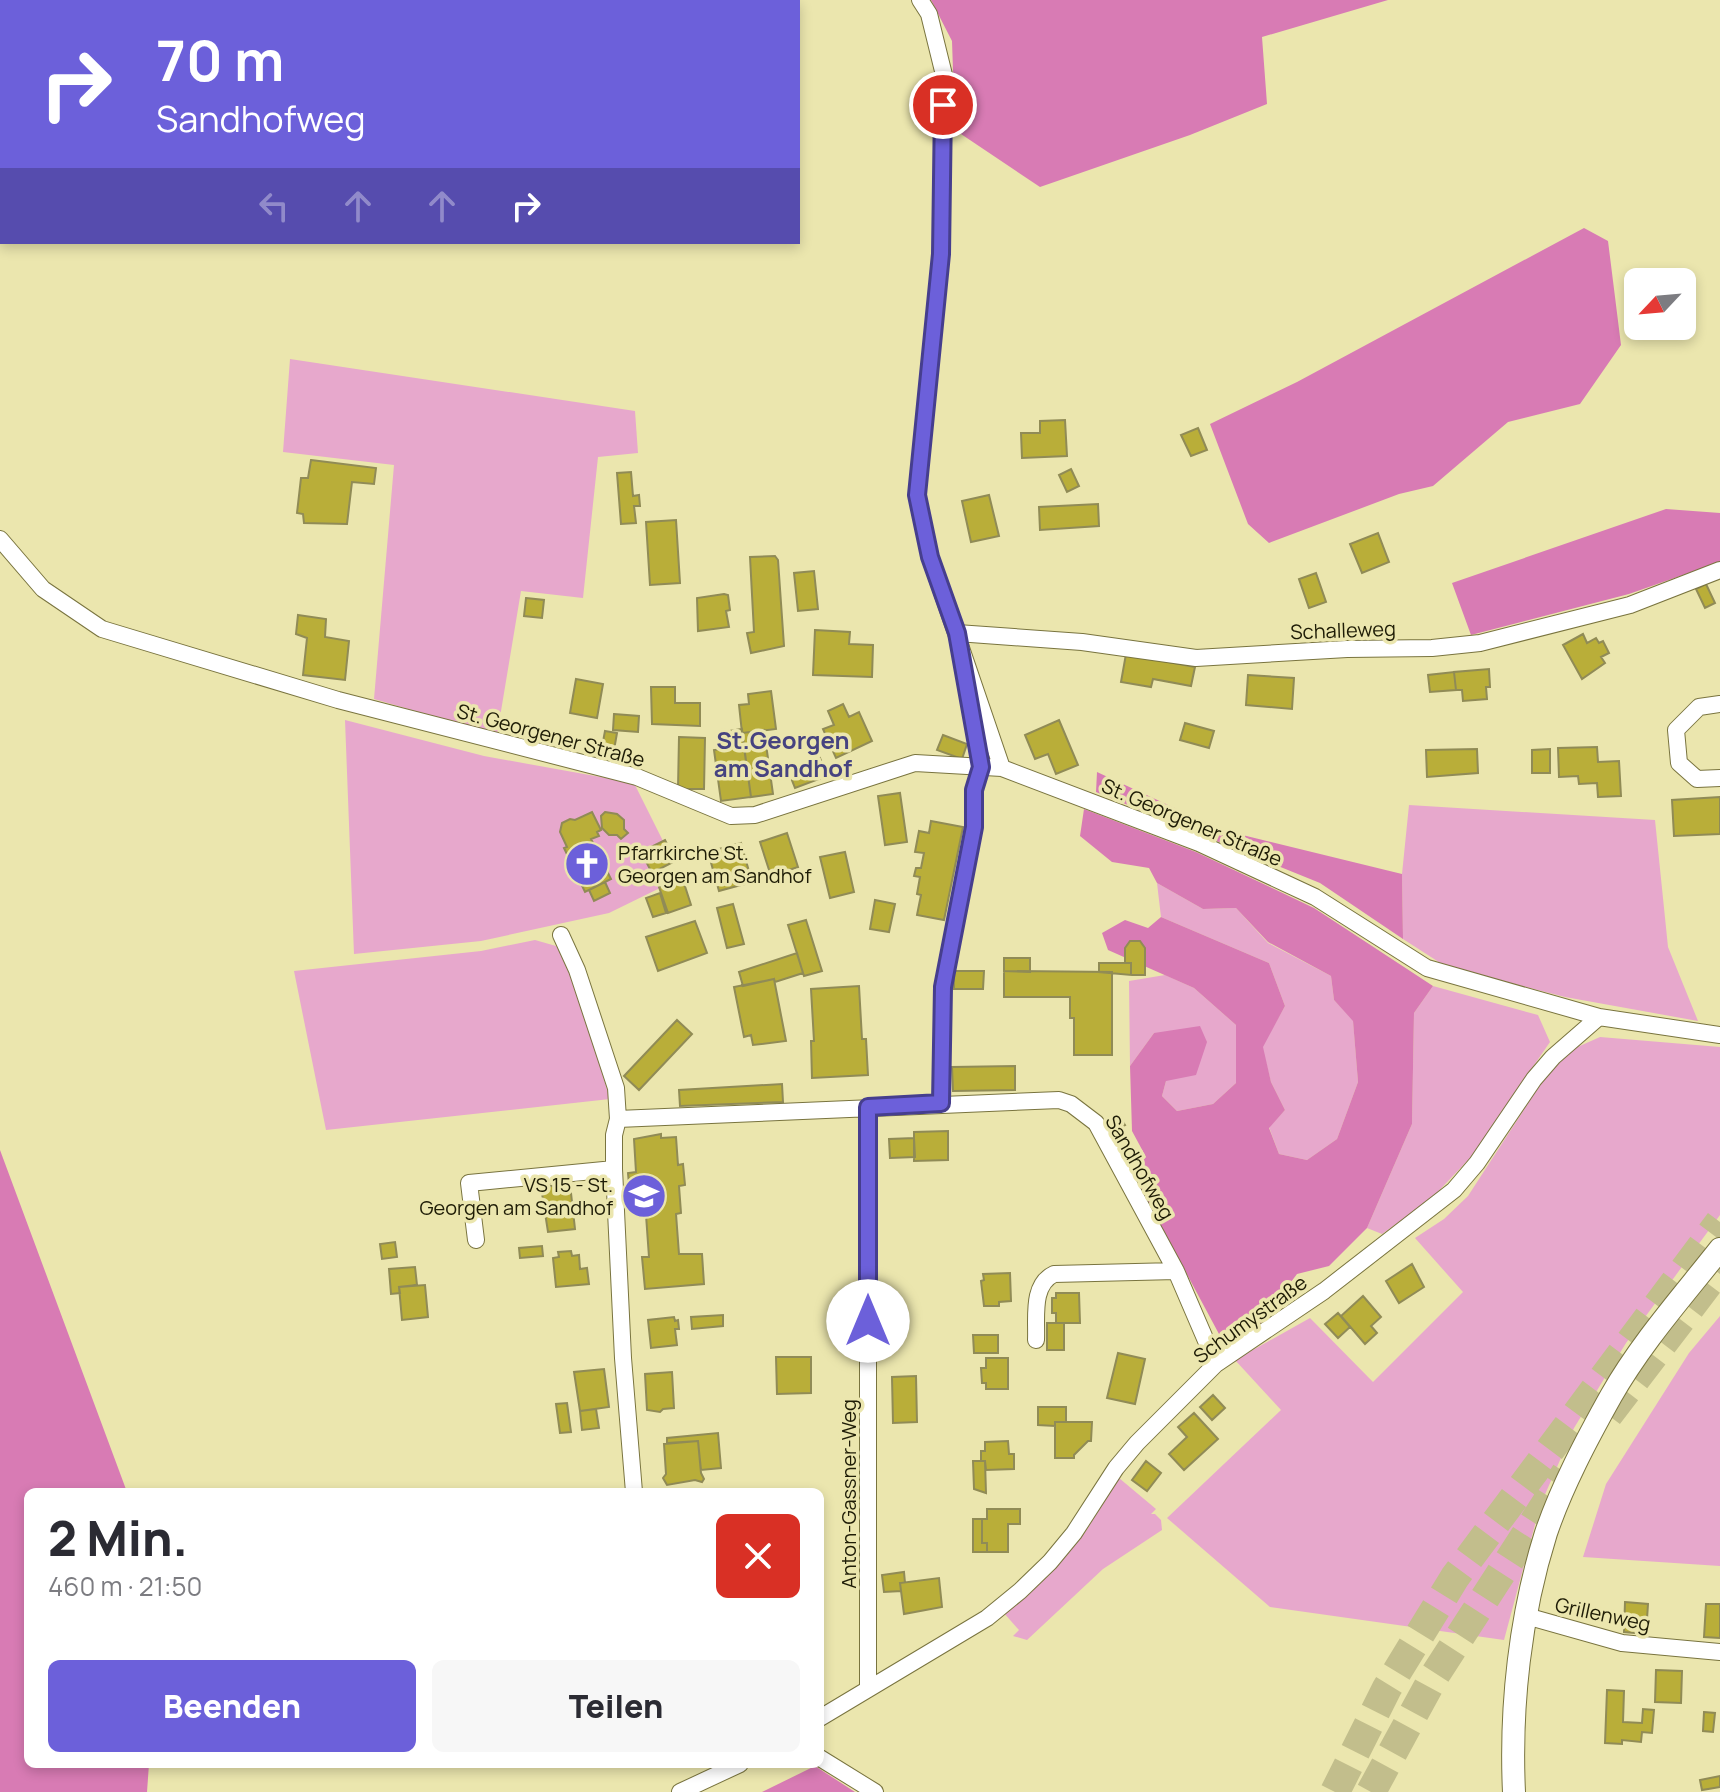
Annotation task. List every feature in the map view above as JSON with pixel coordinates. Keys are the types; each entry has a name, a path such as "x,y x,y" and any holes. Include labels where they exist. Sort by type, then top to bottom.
{"main road":[{"path":"1514,1792 1511,1738 1526,1616 1547,1533 1576,1464 1612,1393 1720,1249"}],"street":[{"path":"920,0 929,14 944,75 941,254 917,495 930,557 1002,768"},
{"name":"St. Georgener Straße","path":"0,539 43,589 102,629 338,700 637,777 731,816 755,815 915,763 1002,768 1199,843 1315,897 1427,968 1599,1017"},
{"name":"Schalleweg","path":"957,633 1082,642 1196,658 1347,649 1432,648 1480,643 1536,631 1630,605 1720,570"},
{"path":"941,1103 943,987 974,827 974,790 981,767 957,633"},
{"path":"1720,704 1699,707 1676,730 1679,763 1697,779 1720,778"},
{"path":"561,935 577,970 616,1088 618,1119 614,1135 614,1169 623,1358 634,1488"},
{"path":"1599,1017 1720,1035"},
{"name":"Schumystraße","path":"824,1716 987,1618 1020,1591 1074,1533 1116,1468 1137,1443 1216,1364 1324,1291 1454,1190 1477,1163 1534,1079 1553,1057 1599,1017"},
{"name":"Sandhofweg","path":"618,1119 941,1103 1059,1100 1071,1104 1096,1123 1176,1271 1216,1364"},
{"name":"Anton-Gassner-Weg","path":"868,1107 868,1689"},
{"path":"476,1240 469,1183 614,1169"},
{"path":"1036,1340 1039,1287 1044,1279 1054,1274 1176,1271"},
{"name":"Grillenweg","path":"1526,1616 1622,1643 1720,1652"},
{"path":"824,1760 875,1792"},
{"path":"680,1792 731,1768"}],"shaded area":[{"path":"931,0 1388,0 1262,37 1267,104 1190,135 1040,187 955,130 952,41"},
{"path":"1584,228 1608,241 1621,345 1580,404 1508,422 1433,486 1399,494 1269,543 1248,524 1210,424 1297,382"},
{"path":"290,359 635,411 638,453 598,457 583,598 521,591 497,735 374,699 394,465 283,452"},
{"path":"1666,509 1720,513 1720,562 1629,594 1471,635 1452,583"},
{"path":"345,720 484,756 634,783 663,841 642,851 660,888 609,913 481,941 354,954"},
{"path":"1097,772 1222,830 1402,874 1403,939 1320,883 1096,792"},
{"path":"1409,805 1655,820 1668,947 1698,1021 1565,997 1445,966 1403,939 1402,874"},
{"path":"1084,809 1196,852 1314,908 1433,986 1414,1013 1412,1124 1367,1228 1329,1266 1297,1274 1259,1325 1237,1337 1219,1334 1131,1170 1146,1157 1132,1131 1130,1066 1154,1033 1200,1026 1207,1042 1196,1075 1166,1081 1162,1096 1177,1111 1213,1104 1236,1083 1236,1025 1194,988 1108,950 1102,933 1125,920 1148,928 1161,917 1269,963 1285,1006 1263,1047 1271,1082 1285,1110 1269,1128 1279,1154 1307,1160 1337,1139 1358,1082 1353,1021 1334,1000 1331,976 1268,942 1236,908 1203,909 1157,883 1149,868 1112,862 1080,836"},
{"path":"1157,883 1203,909 1236,908 1268,943 1331,976 1334,1000 1353,1020 1358,1082 1337,1139 1307,1160 1279,1154 1269,1127 1285,1110 1271,1082 1262,1047 1285,1006 1269,963 1161,917"},
{"path":"535,940 556,946 569,965 610,1099 326,1130 294,971 481,951"},
{"path":"1165,975 1194,988 1236,1025 1236,1083 1213,1104 1177,1111 1162,1096 1166,1081 1154,1033 1130,1066 1129,981"},
{"path":"1433,986 1538,1015 1550,1042 1471,1157 1430,1200 1382,1234 1367,1228 1412,1124 1414,1013"},
{"path":"1600,1037 1720,1047 1720,1215 1626,1343 1574,1428 1540,1506 1504,1640 1270,1607 1167,1518 1281,1410 1235,1360 1310,1318 1373,1382 1463,1292 1415,1238 1444,1219 1468,1196 1549,1071 1573,1049"},
{"path":"0,1150 126,1488 24,1488 24,1768 149,1768 147,1792 0,1792"},
{"path":"1720,1316 1720,1566 1583,1557 1606,1484 1689,1353"},
{"path":"1119,1478 1156,1509 1151,1514 1161,1520 1162,1530 1103,1569 1027,1640 1013,1636 1019,1630 1003,1612 1047,1577 1084,1534"},
{"path":"811,1768 818,1768 855,1792 762,1792"}],"building":[{"path":"1065,420 1067,456 1022,458 1021,433 1040,433 1040,421"},
{"path":"1198,428 1207,450 1191,456 1181,435"},
{"path":"311,460 376,468 374,484 352,482 347,524 304,523 303,514 297,513 301,478 308,478"},
{"path":"1071,469 1079,486 1067,492 1059,475"},
{"path":"631,472 633,496 639,495 640,506 634,506 636,523 621,524 617,473"},
{"path":"989,495 999,536 971,542 962,501"},
{"path":"1098,504 1099,526 1040,530 1039,507"},
{"path":"676,520 680,583 650,585 646,522"},
{"path":"1378,533 1389,562 1362,573 1350,544"},
{"path":"775,556 778,560 784,646 751,653 747,633 754,632 750,557"},
{"path":"814,571 818,609 798,611 794,573"},
{"path":"1316,573 1326,602 1309,608 1299,579"},
{"path":"1706,584 1715,603 1705,608 1696,589"},
{"path":"728,595 730,610 726,611 729,627 698,631 697,598"},
{"path":"526,598 544,600 542,618 524,616"},
{"path":"298,615 326,619 325,637 349,641 345,680 303,675 307,638 296,634"},
{"path":"815,630 850,632 849,644 873,645 872,677 813,675"},
{"path":"1583,634 1587,643 1596,638 1599,643 1603,641 1609,653 1601,657 1605,663 1582,679 1563,645"},
{"path":"1126,654 1195,667 1191,686 1153,679 1151,687 1121,682"},
{"path":"1489,669 1487,699 1463,701 1462,690 1456,690 1454,672"},
{"path":"1454,672 1456,690 1430,692 1428,675"},
{"path":"1248,675 1294,678 1292,709 1246,705"},
{"path":"576,679 603,684 597,718 570,713"},
{"path":"651,687 675,687 675,703 700,703 700,726 652,724"},
{"path":"771,691 776,729 742,733 739,705 749,704 748,694"},
{"path":"843,704 849,717 859,712 872,741 836,758 823,729 834,725 828,711"},
{"path":"614,714 639,716 638,732 613,730"},
{"path":"1059,720 1078,765 1056,774 1048,754 1035,759 1025,735"},
{"path":"1185,723 1214,731 1209,748 1180,740"},
{"path":"742,729 744,746 725,749 723,732"},
{"path":"764,730 773,794 751,797 742,733"},
{"path":"605,731 617,733 614,750 602,747"},
{"path":"943,735 967,744 962,759 937,750"},
{"path":"679,737 705,738 704,789 678,789"},
{"path":"744,746 751,797 721,801 714,750"},
{"path":"1597,747 1598,762 1619,761 1621,796 1598,797 1597,783 1579,784 1578,776 1559,777 1558,748"},
{"path":"1477,749 1478,773 1427,777 1426,750"},
{"path":"1550,749 1550,773 1532,773 1532,750"},
{"path":"820,758 827,776 795,788 788,770"},
{"path":"900,793 907,842 885,845 878,796"},
{"path":"1720,797 1720,834 1674,836 1672,800"},
{"name":"Pfarrkirche St. Georgen am Sandhof","path":"592,812 601,830 597,832 599,836 591,839 611,879 585,892 564,848 567,847 560,832 562,823"},
{"path":"605,812 617,814 624,820 624,829 628,833 621,839 617,835 609,835 602,828 601,816"},
{"path":"931,821 963,827 944,920 917,915 921,895 917,894 920,877 914,876 916,868 921,868 924,853 915,852 919,831 929,833"},
{"path":"787,833 798,867 771,876 760,842"},
{"path":"665,840 675,861 652,873 641,852"},
{"path":"741,843 752,882 719,891 708,852"},
{"path":"845,852 854,892 830,898 820,857"},
{"path":"682,877 691,905 668,913 659,887"},
{"path":"605,882 610,893 594,901 589,890"},
{"path":"660,893 666,913 653,917 646,898"},
{"path":"875,900 895,904 889,932 870,929"},
{"path":"733,904 744,944 727,948 717,908"},
{"path":"806,920 822,971 804,976 788,925"},
{"path":"695,921 707,953 658,971 646,937"},
{"path":"1130,941 1140,941 1145,948 1145,975 1131,975 1131,963 1125,963 1125,948"},
{"path":"797,953 803,973 775,982 774,979 743,986 739,972"},
{"path":"1004,958 1030,958 1030,972 1004,971"},
{"path":"1099,963 1131,963 1131,975 1099,972"},
{"path":"954,971 984,971 983,989 954,989"},
{"path":"1004,971 1112,972 1112,1055 1074,1055 1074,1018 1070,1018 1070,997 1004,997"},
{"path":"774,979 786,1041 753,1045 751,1035 744,1037 734,987"},
{"path":"859,986 868,1075 812,1078 811,1041 814,1041 811,989"},
{"path":"677,1020 692,1034 639,1090 624,1076"},
{"path":"1015,1066 1015,1090 953,1091 952,1067"},
{"path":"782,1084 783,1102 680,1106 679,1090"},
{"path":"1120,1117 1125,1125 1121,1127 1139,1158 1126,1166 1103,1127"},
{"path":"948,1131 948,1160 914,1161 914,1132"},
{"path":"661,1134 661,1138 676,1137 678,1165 683,1164 685,1185 679,1186 681,1213 676,1214 679,1254 702,1254 704,1284 645,1289 642,1257 649,1257 646,1215 638,1216 636,1184 629,1184 628,1173 636,1172 634,1139"},
{"path":"914,1138 915,1157 890,1158 889,1139"},
{"path":"570,1184 575,1229 548,1232 541,1187"},
{"path":"395,1242 397,1257 382,1259 380,1244"},
{"path":"542,1246 543,1256 520,1258 519,1248"},
{"path":"571,1251 572,1256 579,1255 580,1269 587,1268 589,1284 556,1287 553,1258 559,1257 558,1252"},
{"path":"1412,1264 1424,1287 1399,1303 1386,1281"},
{"path":"415,1267 417,1285 399,1287 400,1293 391,1294 389,1269"},
{"path":"1010,1273 1011,1301 999,1302 999,1306 984,1306 983,1274"},
{"path":"425,1285 428,1317 402,1320 399,1287"},
{"path":"1056,1293 1079,1293 1080,1323 1056,1323 1052,1298 1056,1298"},
{"path":"1363,1296 1381,1317 1371,1326 1377,1333 1365,1344 1341,1316"},
{"path":"1338,1313 1350,1327 1338,1338 1325,1324"},
{"path":"723,1315 723,1326 692,1329 691,1317"},
{"path":"674,1317 675,1321 678,1320 679,1329 675,1329 677,1345 651,1348 648,1320"},
{"path":"1047,1323 1064,1323 1064,1350 1047,1350"},
{"path":"973,1335 998,1335 998,1353 974,1353"},
{"path":"1118,1353 1145,1359 1135,1404 1107,1398"},
{"path":"776,1357 811,1357 811,1393 777,1394"},
{"path":"986,1358 1008,1358 1008,1389 986,1389 986,1383 982,1383 981,1368 986,1368"},
{"path":"604,1369 609,1407 580,1411 574,1372"},
{"path":"672,1372 674,1408 660,1412 647,1410 645,1374"},
{"path":"916,1376 917,1422 893,1423 892,1377"},
{"path":"1213,1395 1225,1408 1212,1420 1200,1407"},
{"path":"567,1403 571,1432 560,1433 556,1404"},
{"path":"1038,1407 1066,1407 1066,1422 1055,1422 1055,1426 1038,1425"},
{"path":"596,1409 599,1428 582,1430 580,1411"},
{"path":"1194,1413 1218,1439 1184,1470 1169,1454 1187,1437 1178,1427"},
{"path":"1055,1422 1092,1422 1091,1441 1074,1458 1055,1458"},
{"path":"718,1433 721,1468 701,1470 698,1441 667,1443 667,1438"},
{"path":"698,1441 702,1482 695,1480 667,1485 663,1478 666,1474 664,1444"},
{"path":"1008,1441 1009,1454 1014,1454 1014,1469 986,1470 985,1461 981,1461 985,1442"},
{"path":"973,1461 985,1461 986,1493 974,1489"},
{"path":"1146,1461 1161,1473 1147,1491 1132,1480"},
{"path":"987,1509 1020,1509 1020,1524 1008,1524 1008,1552 987,1552 987,1543 982,1543 982,1519 987,1519"},
{"path":"973,1519 982,1519 982,1543 987,1543 987,1552 973,1552"},
{"path":"904,1572 905,1583 900,1583 901,1591 884,1592 882,1575"},
{"path":"939,1578 942,1607 904,1614 900,1583"},
{"path":"1625,1602 1648,1604 1646,1634 1624,1632"},
{"path":"1706,1604 1720,1604 1720,1638 1704,1637"},
{"path":"1656,1670 1682,1671 1681,1703 1655,1702"},
{"path":"1607,1690 1624,1691 1623,1722 1642,1723 1643,1709 1654,1710 1652,1733 1642,1732 1641,1742 1622,1740 1622,1744 1605,1743"},
{"path":"1704,1712 1715,1713 1713,1732 1703,1731"},
{"path":"1720,1776 1720,1787 1702,1790 1700,1780"}],"tunnel":[{"path":"1335,1792 1387,1688 1455,1577 1720,1222"},
{"path":"1608,1415 1720,1268"},
{"path":"1371,1792 1433,1678 1566,1473"}],"place":[{"name":"Pfarrkirche St. Georgen am Sandhof","path":"587,864"},
{"name":"VS 15 - St. Georgen am Sandhof","path":"644,1196"}],"district":[{"name":"St.Georgen am Sandhof","path":"783,753"}],"route":[{"path":"868,1321 868,1107 941,1103 943,987 974,827 974,790 981,767 957,633 930,557 917,495 941,254 943,105"}]}
